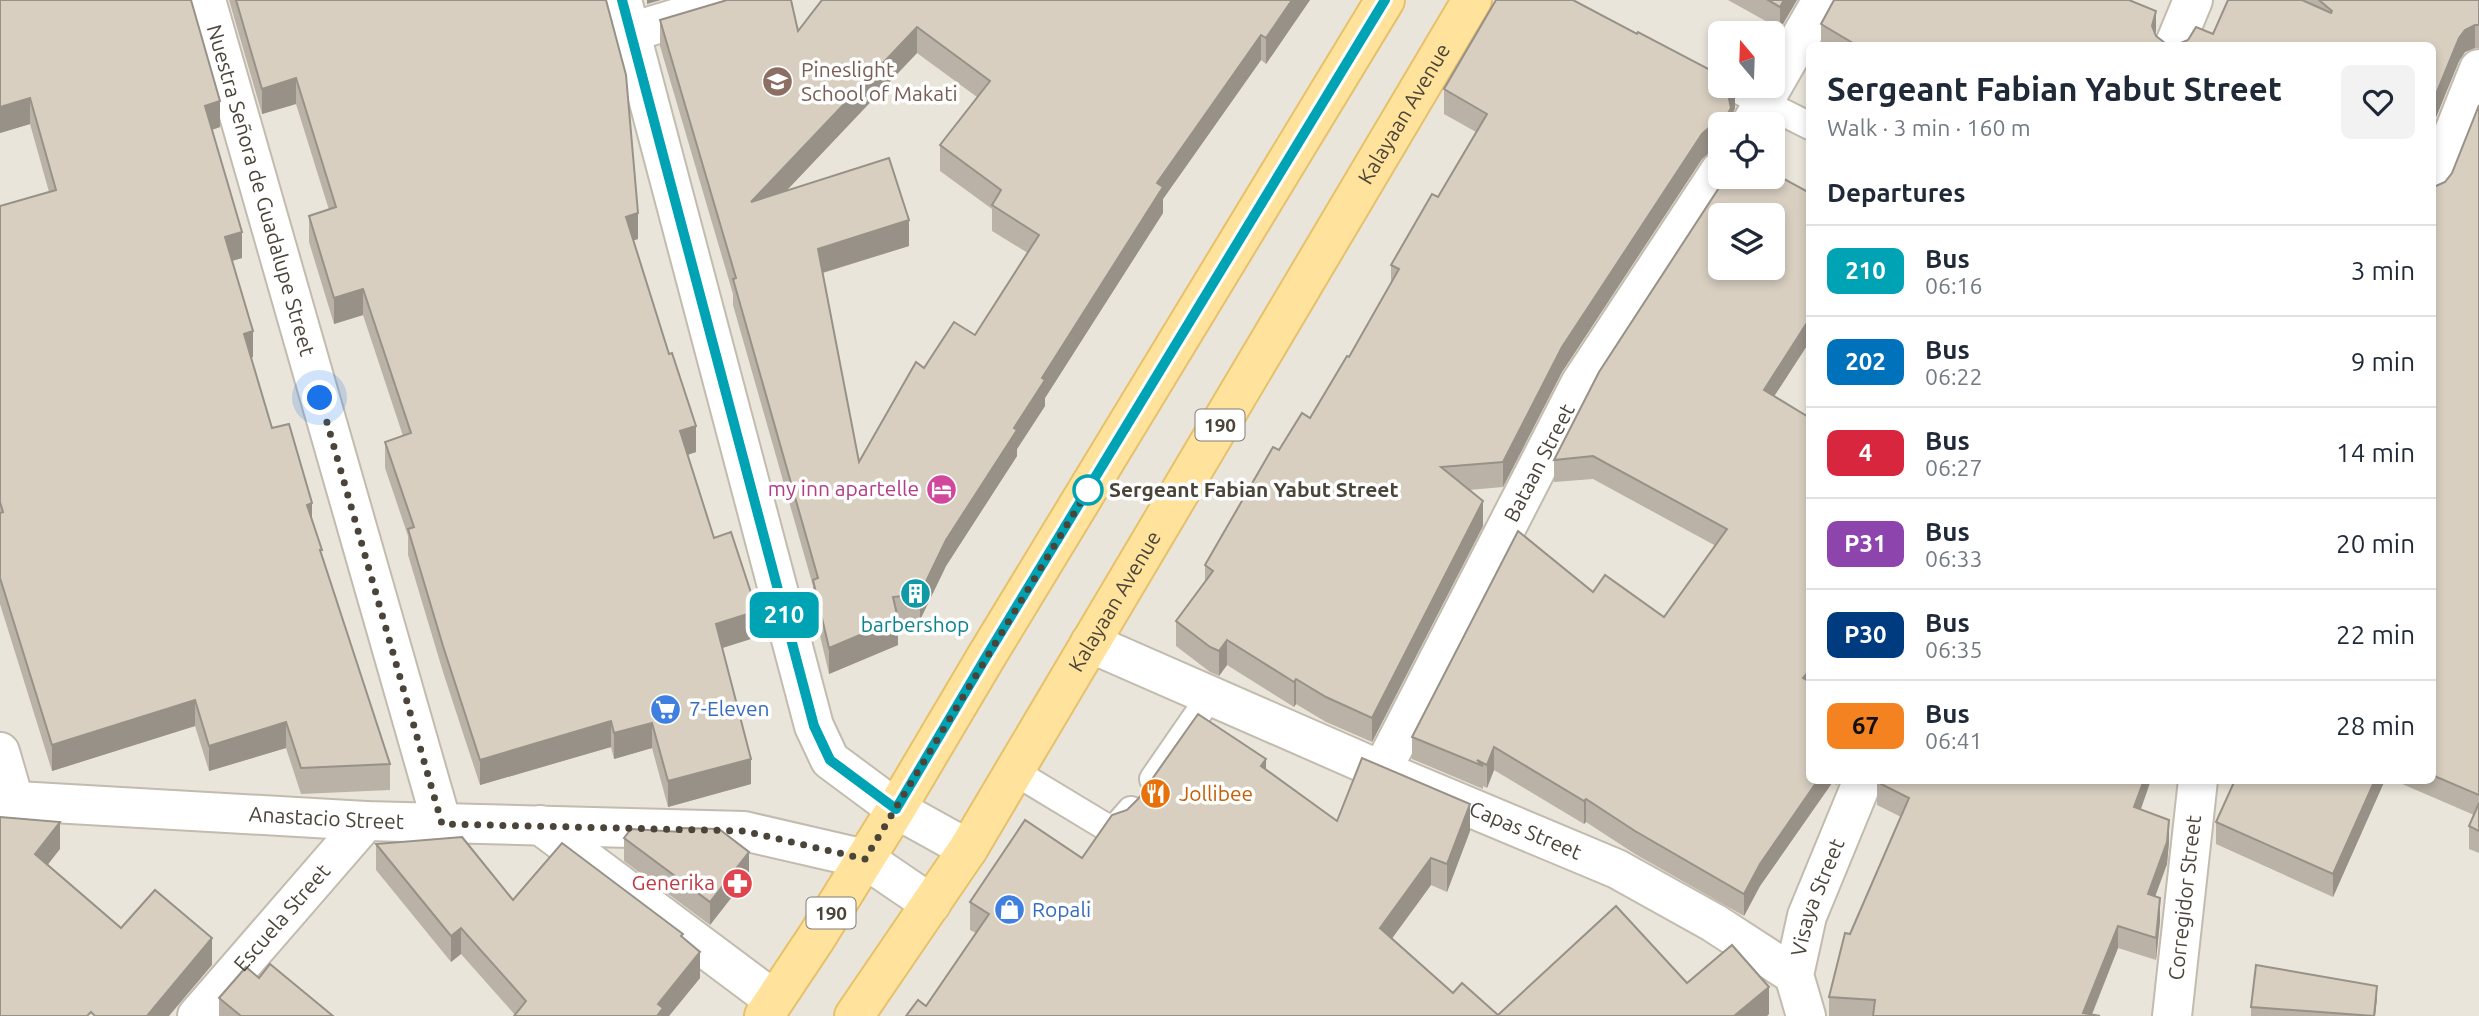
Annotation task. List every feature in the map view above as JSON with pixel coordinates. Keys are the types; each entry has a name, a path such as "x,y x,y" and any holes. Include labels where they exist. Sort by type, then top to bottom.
{"main road":[{"name":"190","path":"769,1008 896,809 1385,0"},
{"name":"Kalayaan Avenue","path":"854,1016 968,849 1472,0"}],"street":[{"name":"Nuestra Señora de Guadalupe Street","path":"206,0 442,824"},
{"path":"737,0 627,16 814,726 830,760 896,809 968,849"},
{"path":"1759,112 1822,0"},
{"path":"2176,42 2193,0"},
{"path":"2436,177 2479,69"},
{"name":"Bataan Street","path":"1381,770 1580,384 1708,189"},
{"name":"Capas Street","path":"1090,643 1616,869 1714,923 1794,975"},
{"path":"0,752 7,800"},
{"name":"Visaya Street","path":"1806,1016 1794,975 1807,916 1861,784"},
{"name":"Corregidor Street","path":"2172,1016 2198,784"},
{"name":"Anastacio Street","path":"7,800 366,821 744,831 865,859 932,904"},
{"name":"Escuela Street","path":"197,1016 366,821"},
{"path":"540,824 769,1008"}],"lane":[{"path":"1740,98 1756,112"},
{"path":"1785,120 1806,125"},
{"path":"1014,772 1106,827 1117,826 1211,695"}],"shaded area":[{"path":"0,0 2479,0 2479,1016 0,1016"}],"building":[{"path":"0,0 191,0 220,101 205,106 242,232 225,237 253,331 244,334 272,428 289,424 312,503 307,505 320,550 390,764 301,768 286,722 209,746 195,700 52,745 0,578 0,513 3,512 0,502 0,206 56,190 30,98 0,107"},
{"path":"236,0 606,0 626,75 638,213 626,217 669,354 672,353 696,426 680,431 714,538 731,532 757,611 716,624 751,759 668,781 652,723 614,733 611,721 480,760 408,529 414,527 385,442 411,433 363,289 334,298 309,216 336,207 296,78 262,89"},
{"path":"727,0 791,0 798,31 822,0 1292,0 1266,38 1261,35 1157,183 1163,187 1042,378 1045,380 1014,428 1017,430 946,540 920,594 893,597 898,619 829,648 813,580 818,578 733,279 736,278 660,20","holes":["917,27 990,81 940,145 1001,190 992,205 1039,235 975,335 954,322 924,368 916,362 859,462 818,249 909,220 889,158 751,202"]},
{"path":"1496,0 1573,0 1708,69 1708,98 1729,98 1731,108 1729,112 1708,112 1708,129 1562,347 1503,462 1441,467 1483,501 1372,718 1326,697 1296,679 1294,682 1227,640 1219,651 1210,647 1176,621 1213,571 1205,565 1273,447 1279,450 1302,413 1310,418 1347,356 1349,357 1399,269 1391,265 1432,194 1438,197 1487,114 1444,89"},
{"path":"1768,0 1784,0 1780,7"},
{"path":"1834,0 2129,0 2156,11 2152,26 2156,36 2164,42 1851,42 1821,24"},
{"path":"2228,0 2302,0 2331,13 2319,0 2479,0 2479,25 2465,30 2459,38 2436,94 2436,42 2183,42 2188,40 2196,27 2213,34"},
{"path":"2479,105 2479,795 2436,777 2436,186 2445,182 2452,173"},
{"path":"1785,179 1806,191 1806,324 1764,390 1806,416 1806,675 1803,678 1806,680 1806,784 1815,784 1760,864 1744,894 1494,747 1487,765 1477,760 1483,766 1412,737 1518,531 1593,592 1605,575 1664,617 1727,529 1593,456 1554,460 1599,372 1708,205 1708,280 1785,280 1785,203 1709,203 1718,189 1785,189"},
{"path":"1198,714 1266,759 1261,766 1337,821 1362,758 1470,804 1447,864 1431,858 1380,928 1453,993 1462,983 1498,1015 1616,906 1687,983 1732,945 1769,987 1734,1016 906,1016 918,1000 926,1006 989,914 970,902 1025,820 1082,858 1112,815 1127,810 1138,799"},
{"path":"1881,784 2143,784 2134,807 2169,820 2167,842 2148,894 2160,898 2156,938 2118,926 2083,1013 2100,1016 1873,1016 1875,1000 1829,997 1845,933 1850,934 1909,798"},
{"path":"2233,784 2373,784 2333,874 2216,822"},
{"path":"2479,803 2479,831 2469,826"},
{"path":"0,817 60,822 35,854 121,928 155,890 212,938 147,1016 95,1016 91,1012 87,1016 0,1016"},
{"path":"680,828 719,829 749,852 710,902 624,838 631,829 681,832"},
{"path":"462,837 513,900 562,843 683,934 681,936 700,952 658,1004 663,1008 657,1016 514,1016 526,1001 461,928 451,936 376,844"},
{"path":"270,964 333,1016 241,1016 219,998 246,967 259,978"},
{"path":"2256,965 2377,986 2374,1016 2251,1007"}],"bus line":[{"name":"210","path":"622,0 814,726 830,760 896,809 1385,0"}],"place":[{"name":"Pineslight School of Makati","path":"778,82"},
{"name":"my inn apartelle","path":"942,489"},
{"name":"Sergeant Fabian Yabut Street","path":"1088,490"},
{"name":"barbershop","path":"915,593"},
{"name":"7-Eleven","path":"666,709"},
{"name":"Jollibee","path":"1156,794"},
{"name":"Generika","path":"738,883"},
{"name":"Ropali","path":"1009,910"}],"route":[{"path":"320,398 442,824 540,824 744,831 865,859 1088,490"}]}
